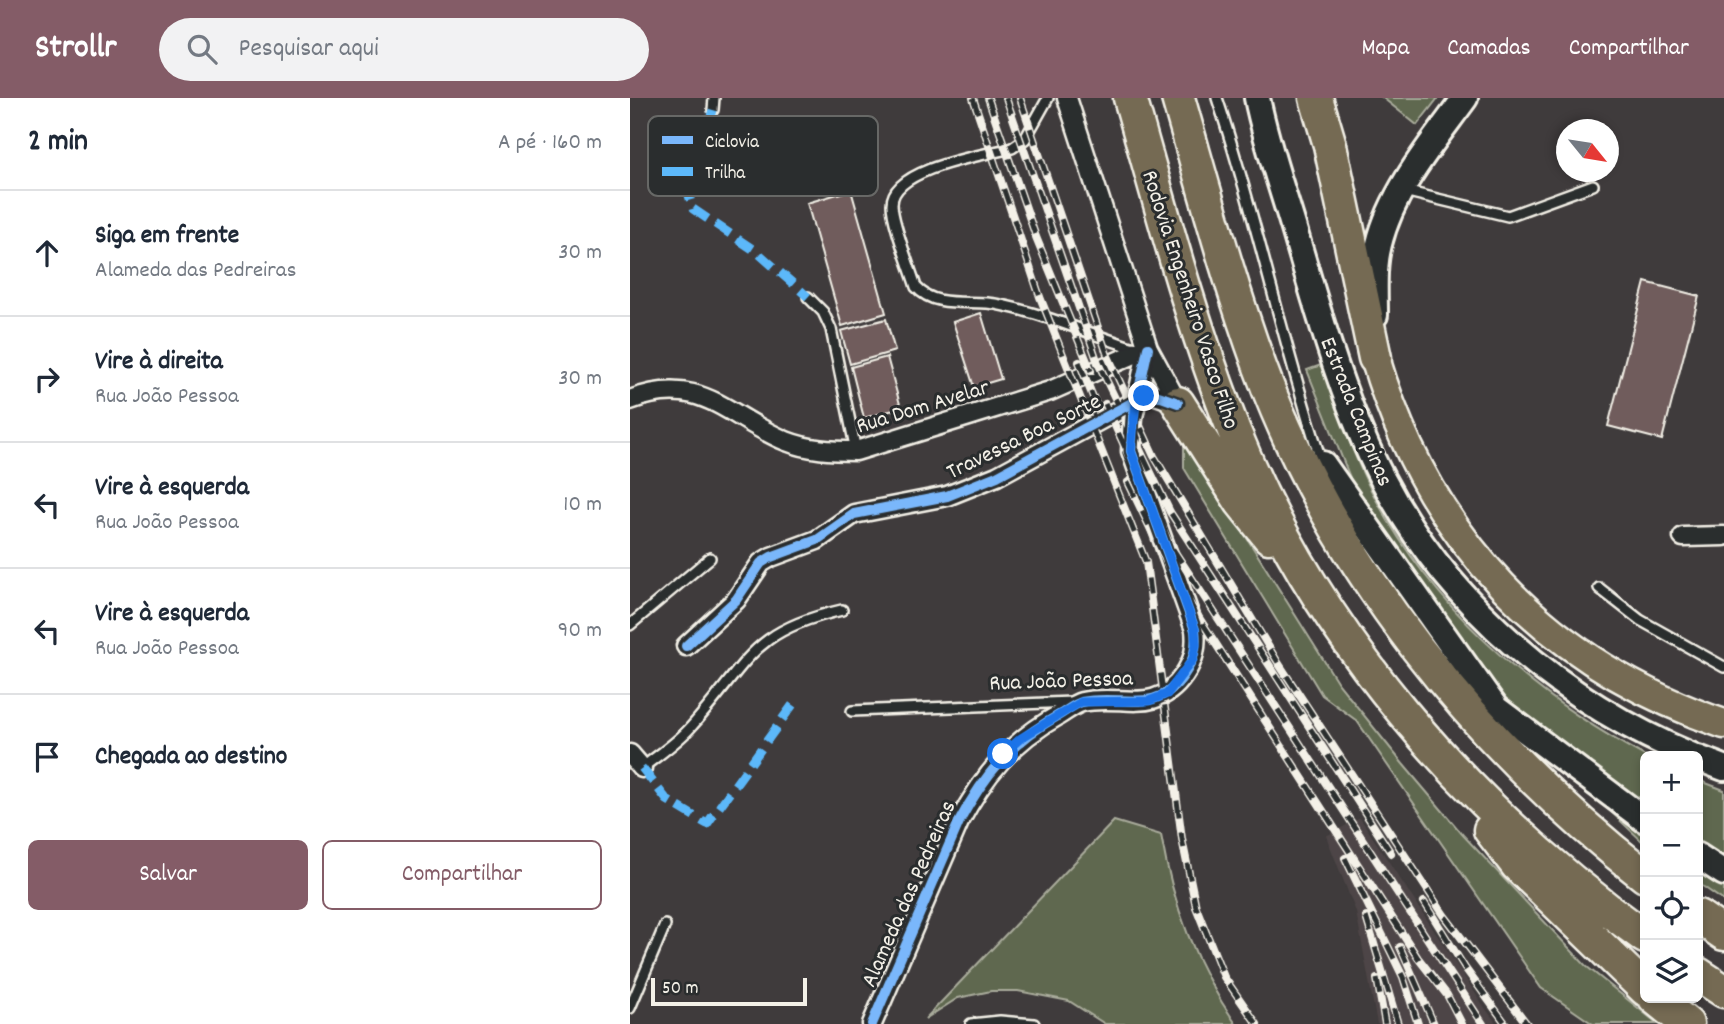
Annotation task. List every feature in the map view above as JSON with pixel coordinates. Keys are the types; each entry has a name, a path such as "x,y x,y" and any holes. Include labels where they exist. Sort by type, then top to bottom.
{"highway":[{"name":"Rodovia Engenheiro Vasco Filho","path":"1130,98 1186,295 1235,433 1287,543 1332,617 1392,697 1476,794 1545,860 1640,932"},
{"name":"Rodovia Engenheiro Vasco Filho","path":"1178,98 1220,248 1261,369 1315,487 1353,554 1447,687 1525,770 1597,837 1640,872"},
{"path":"1316,98 1330,145 1375,358"},
{"path":"1178,403 1241,502 1332,617"},
{"path":"1392,697 1517,864 1640,984"},
{"path":"1703,919 1724,934"},
{"path":"1703,977 1724,991"},
{"path":"1661,1003 1687,1024"}],"main road":[{"name":"Estrada Campinas","path":"1465,98 1402,191 1387,219 1378,245 1375,358 1389,404 1426,485 1480,560 1554,635 1594,663 1663,698 1724,724"},
{"name":"Estrada Campinas","path":"1258,103 1316,304 1346,391 1383,480 1414,532 1457,588 1535,664 1598,709 1654,740 1681,751"},
{"path":"1323,464 1497,710"},
{"path":"1422,654 1640,816"},
{"name":"Estrada Campinas","path":"1703,760 1724,768"},
{"path":"1703,859 1724,873"}],"street":[{"path":"1067,98 1148,348 1178,403"},
{"name":"Rua João Pessoa","path":"1081,702 1149,701 1167,694 1186,671 1196,645 1195,629 1131,451 1136,402 1148,348"},
{"name":"Rua Dom Avelar","path":"630,400 653,392 701,394 787,441 824,451 856,452 1050,391 1148,348"},
{"path":"1136,402 1150,393 1178,403"},
{"name":"Travessa Boa Sorte","path":"686,646 736,600 761,563 771,557 817,540 854,514 947,496 997,476 1136,402"},
{"path":"1683,537 1724,536"},
{"name":"Alameda das Pedreiras","path":"872,1024 973,797 1003,754 1021,738 1081,702"},
{"path":"630,754 642,768"}],"lane":[{"path":"713,110 714,98"},
{"path":"1048,98 1026,139 1012,148 915,174 898,187 892,203 916,287 925,296 935,300 989,303 1014,308 1131,347 1148,348"},
{"path":"1217,98 1238,163 1306,414 1353,554"},
{"path":"1402,191 1508,216 1593,185"},
{"path":"808,297 823,312 831,329 856,452"},
{"path":"630,625 710,558"},
{"path":"1599,588 1651,627 1724,667"},
{"path":"642,768 689,730 745,657 773,634 804,619 842,610"},
{"name":"Rua João Pessoa","path":"852,711 1081,702"},
{"path":"630,1008 665,925"},
{"path":"971,1024 1000,1021 1034,1024"}],"shaded area":[{"path":"1360,818 1497,1024 1377,1024 1356,912 1326,836"}],"green space":[{"path":"1383,98 1438,98 1417,125"},
{"path":"1321,365 1368,484 1392,527 1451,606 1522,674 1561,704 1640,753 1640,839 1521,727 1355,490 1307,370"},
{"path":"1184,438 1338,683 1403,764 1463,835 1586,966 1658,1024 1593,1024 1541,988 1357,721 1322,695 1184,468"},
{"path":"1703,782 1724,790 1724,901 1703,886"},
{"path":"1114,821 1161,835 1179,910 1197,957 1236,1024 1105,1024 1069,1001 1018,991 991,991 958,998 925,1019"}],"building":[{"path":"831,196 853,196 886,313 842,326 807,203"},
{"path":"1645,282 1699,296 1662,440 1608,426"},
{"path":"981,313 1001,379 974,387 953,322"},
{"path":"886,319 895,351 850,364 841,331"},
{"path":"887,357 901,408 864,418 851,367"}],"railway":[{"path":"973,98 1040,297 1146,562 1182,839 1196,907 1224,977 1257,1024"},
{"path":"988,98 1036,237 1091,371"},
{"path":"1006,98 1098,363 1170,512 1391,853"},
{"path":"1020,98 1107,354 1154,456 1279,664 1444,915 1527,1024"},
{"path":"1079,362 1101,417"},
{"path":"1105,404 1169,543 1483,1024"},
{"path":"1128,482 1176,582 1418,958 1447,995 1462,1024"},
{"path":"1345,858 1403,977 1418,1024"},
{"path":"1424,902 1465,968 1506,1024"},
{"path":"1366,917 1398,1024"},
{"path":"1400,947 1434,1024"},
{"path":"1377,979 1385,1024"}],"marked path":[{"path":"711,116 713,110"},
{"path":"689,196 693,209 757,252 808,297"},
{"path":"642,768 667,800 707,824 794,703"}],"cycle path":[{"path":"872,1024 959,822 989,774 1027,736 1076,704 1097,700 1150,700 1173,688 1190,664 1195,648 1195,630 1131,451 1133,417 1148,348"},
{"path":"686,646 736,600 761,563 817,540 854,514 947,496 997,476 1150,393 1178,403"}],"route":[{"path":"1003,754 1041,724 1081,702 1149,701 1167,694 1178,683 1193,659 1195,629 1131,451 1131,429 1136,402 1144,396"}]}
